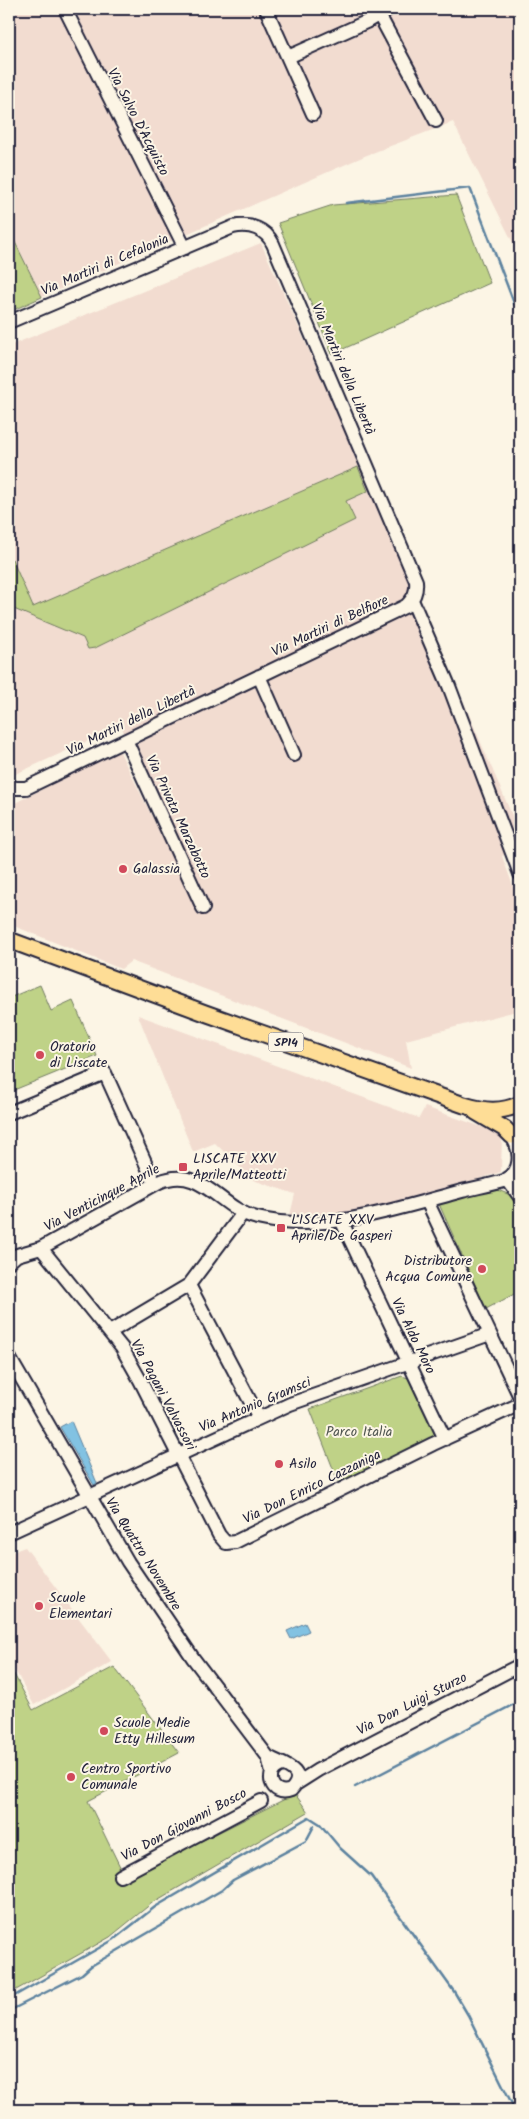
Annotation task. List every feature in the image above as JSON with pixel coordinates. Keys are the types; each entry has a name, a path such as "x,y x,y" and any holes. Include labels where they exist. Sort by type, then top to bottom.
{"main road":[{"name":"SP14","path":"9,940 464,1105 493,1111 507,1109 520,1104"},
{"name":"SP14","path":"9,948 108,977"},
{"name":"SP14","path":"516,1140 510,1128 510,1119 514,1110 520,1104"},
{"name":"SP14","path":"464,1105 505,1129 516,1140"}],"street":[{"name":"Via Salvo D'Acquisto","path":"64,9 185,248"},
{"path":"266,9 313,114"},
{"path":"288,57 366,22 381,10 436,121"},
{"name":"Via Martiri della Libertà","path":"185,248 241,225 258,228 269,236 416,581 416,595 412,600"},
{"name":"Via Martiri di Cefalonia","path":"9,322 185,248"},
{"path":"412,600 449,686 520,874"},
{"name":"Via Martiri di Belfiore","path":"259,676 406,606 412,600"},
{"name":"Via Martiri della Libertà","path":"12,787 26,788 259,676"},
{"path":"259,676 294,754"},
{"name":"Via Privata Marzabotto","path":"126,740 203,908"},
{"path":"9,1113 105,1073 155,1184"},
{"path":"516,1140 519,1160 514,1173 507,1179 520,1197"},
{"name":"Via Venticinque Aprile","path":"9,1262 17,1255 41,1248 155,1184 173,1178 190,1178 229,1205 243,1213 258,1218 286,1222 317,1222 341,1220 392,1210 520,1176"},
{"path":"427,1201 520,1397"},
{"path":"110,1332 189,1285 243,1213"},
{"name":"Via Aldo Moro","path":"341,1220 445,1438"},
{"name":"Via Pagani Valvassori","path":"41,1248 110,1332 136,1373 219,1535 226,1543"},
{"name":"Via Venticinque Aprile","path":"9,1253 26,1252"},
{"path":"189,1285 259,1418"},
{"name":"Via Antonio Gramsci","path":"9,1533 301,1400 490,1334"},
{"name":"Via Quattro Novembre","path":"9,1357 89,1497 160,1611 268,1757 289,1768"},
{"name":"Via Don Enrico Cazzaniga","path":"226,1543 235,1542 445,1438 520,1404"},
{"name":"Via Don Luigi Sturzo","path":"296,1784 318,1770 520,1665"},
{"name":"Via Quattro Novembre","path":"268,1757 271,1777"},
{"path":"289,1768 297,1774 296,1784 291,1790 280,1791 275,1789 271,1777 274,1769 289,1768"},
{"name":"Via Don Luigi Sturzo","path":"289,1768 318,1770"},
{"name":"Via Don Giovanni Bosco","path":"262,1801 271,1777"},
{"name":"Via Don Giovanni Bosco","path":"120,1876 280,1791"}],"shaded area":[{"path":"9,9 520,9 520,257 453,122 367,155 42,297 9,230"},
{"path":"261,243 405,565 520,834 520,849 502,856 520,905 520,1010 406,1040 411,1068 131,961 121,969 9,924 9,806 119,750 201,915 208,912 121,726 9,777 9,346"},
{"path":"138,1015 419,1118 425,1107 502,1134 501,1172 394,1205 326,1217 290,1215 295,1194 253,1180 215,1143 193,1152"},
{"name":"Scuole Elementari","path":"25,1547 112,1662 34,1705 9,1659 9,1553"}],"green space":[{"path":"456,195 490,283 332,354 278,223 333,205"},
{"path":"9,230 42,297 9,312"},
{"path":"358,467 368,491 346,501 355,520 95,648 88,649 83,638 9,607 9,561 12,559 33,607"},
{"path":"40,985 51,1011 73,1001 97,1056 9,1092 9,998"},
{"path":"498,1190 515,1197 520,1205 520,1291 486,1309 439,1204 487,1191"},
{"name":"Parco Italia","path":"402,1376 408,1378 437,1437 339,1484 310,1409"},
{"name":"Centro Sportivo Comunale","path":"9,1665 33,1710 114,1667 179,1753 88,1801 126,1879 295,1794 308,1812 152,1903 110,1937 9,1994"}],"water":[{"path":"71,1421 97,1483 94,1485 60,1427"},
{"path":"305,1623 309,1631 291,1639 287,1631"}],"waterway":[{"path":"346,203 470,188 520,319"},
{"path":"355,1787 520,1701"},
{"path":"9,1999 113,1940 155,1907 309,1817 320,1824 340,1848 371,1876 455,1993 468,2015 515,2110"},
{"path":"9,2011 82,1974 91,1966 222,1890 233,1880 306,1841 314,1826"}],"place":[{"name":"Galassia","path":"123,869"},
{"name":"Oratorio di Liscate","path":"40,1055"},
{"name":"LISCATE XXV Aprile/Matteotti","path":"183,1167"},
{"name":"LISCATE XXV Aprile/De Gasperi","path":"281,1228"},
{"name":"Distributore Acqua Comune","path":"482,1269"},
{"name":"Asilo","path":"279,1464"},
{"name":"Scuole Elementari","path":"39,1606"},
{"name":"Scuole Medie Etty Hillesum","path":"104,1731"},
{"name":"Centro Sportivo Comunale","path":"71,1777"}]}
